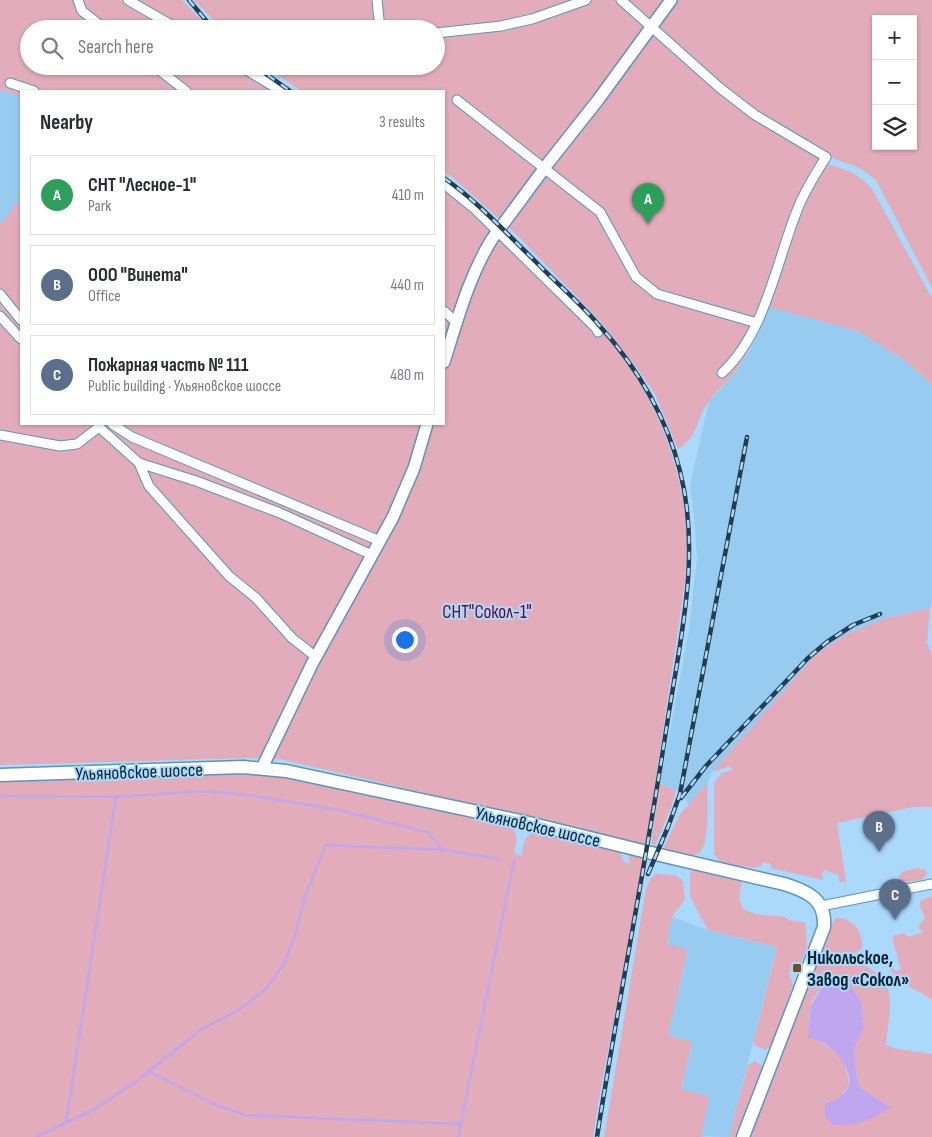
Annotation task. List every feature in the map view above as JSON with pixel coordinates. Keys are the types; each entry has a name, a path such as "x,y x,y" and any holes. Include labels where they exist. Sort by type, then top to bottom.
{"main road":[{"name":"Ульяновское шоссе","path":"0,775 262,768 286,771 525,822 784,884 807,893 821,906"},
{"path":"743,1137 822,934 825,920 821,906"}],"street":[{"path":"78,0 82,11 94,20"},
{"path":"128,0 162,20"},
{"path":"377,0 379,20"},
{"path":"445,32 501,26 532,19 586,0"},
{"path":"621,0 720,88 754,114 826,157 798,207 757,323 735,361 722,373"},
{"path":"445,359 485,250 671,0"},
{"path":"166,75 185,90"},
{"path":"254,75 278,90"},
{"path":"10,83 31,90"},
{"path":"457,100 600,212 636,276 657,294 757,323"},
{"path":"445,185 498,231 598,332"},
{"path":"0,294 20,319"},
{"path":"445,312 457,323"},
{"path":"0,316 20,338"},
{"path":"114,425 132,437 380,541"},
{"path":"262,768 316,657 393,516 414,468 427,425"},
{"path":"0,435 60,446 77,444 99,427 139,463 196,481 280,513 372,556"},
{"path":"139,463 149,486 228,576 256,598 292,638 316,657"},
{"path":"821,906 932,884"}],"shaded area":[{"path":"0,90 20,98 20,199 0,225"},
{"path":"769,306 858,331 903,359 932,384 932,602 930,608 886,618 847,634 817,653 712,772 708,782 689,805 683,795 677,790 660,784 688,636 697,559 690,486 709,401 737,370 751,348"},
{"path":"672,917 708,930 777,947 729,1137 701,1136 681,1089 692,1042 668,1035 688,950 667,945"},
{"path":"829,979 842,981 850,985 861,1002 864,1027 854,1049 857,1081 862,1089 890,1107 870,1119 850,1125 833,1125 824,1111 825,1104 839,1097 847,1089 849,1077 847,1069 843,1061 830,1048 815,1039 808,1038 811,1006 825,982"}],"green space":[{"path":"0,0 182,0 201,20 20,20 20,75 263,75 284,90 20,90 20,98 0,90"},
{"path":"194,0 932,0 932,288 876,180 860,168 829,157 824,163 858,176 874,192 932,298 932,384 903,359 858,331 769,307 742,362 709,401 690,439 678,449 655,394 600,321 518,236 445,173 445,90 300,90 277,75 445,75 445,20 213,20"},
{"name":"СНТ\"Сокол-1\"","path":"445,182 595,324 615,347 632,372 648,397 660,424 671,451 679,480 687,540 685,582 646,845 280,759 247,758 0,765 0,225 20,199 20,425 445,425"},
{"path":"930,608 927,643 932,655 932,807 914,807 837,823 846,882 839,882 839,875 824,870 822,874 823,880 771,868 771,864 763,862 761,867 757,866 756,868 721,862 714,853 714,783 722,773 732,770 731,766 712,772 817,653 847,634 886,618"},
{"path":"248,772 311,781 431,810 494,820 514,829 517,840 514,853 521,856 527,837 538,832 620,852 624,862 630,864 628,853 642,856 639,887 593,1137 0,1137 0,779"},
{"path":"708,782 707,832 702,850 697,854 689,856 662,851 680,814"},
{"path":"660,784 676,790 672,805 655,846 651,843"},
{"path":"917,868 926,870 927,874 921,880 904,882 900,880 899,876 902,872"},
{"path":"694,870 742,882 739,899 743,909 755,914 785,917 789,920 806,923 807,947 801,962 793,965 789,974 793,984 772,1046 765,1050 753,1044 777,947 708,930 690,897 690,873"},
{"path":"656,874 675,875 683,881 685,899 672,917 667,944 688,950 668,1035 692,1042 681,1089 709,1097 701,1136 705,1137 604,1137 646,889 651,878"},
{"path":"932,896 932,1000 902,982 892,973 888,966 891,965 895,971 901,970 892,936 904,933 908,937 924,932 919,929 919,925 925,918 920,901"},
{"path":"836,918 842,918 848,920 856,927 861,937 862,949 847,957 848,961 870,968 886,985 889,993 890,1012 886,1045 897,1049 932,1054 932,1137 750,1137","holes":["837,980 846,983 861,1006 864,1022 854,1049 857,1081 862,1089 890,1107 841,1097 849,1085 843,1061 835,1052 815,1038 810,1028 809,1015 812,1001 824,982"]},
{"path":"755,1061 762,1066 735,1137 729,1137 748,1065"}],"waterway":[{"path":"0,796 116,797 204,791 247,795 343,811 427,832 443,850"},
{"path":"66,1123 116,797"},
{"path":"36,1137 95,1109 134,1083 202,1029 237,1011 266,989 285,962 296,933 305,896 326,845 443,850 499,859"},
{"path":"458,1137 514,861"},
{"path":"150,1072 211,1103 245,1115 461,1124"}],"railway":[{"path":"189,0 206,20"},
{"path":"268,75 289,90"},
{"path":"445,179 479,207 574,299 598,324 625,357 648,392 667,430 680,471 686,502 689,564 683,625 597,1137"},
{"path":"648,874 680,794 747,437"},
{"path":"681,798 706,766 808,658 827,642 853,625 880,614"}],"place":[{"name":"СНТ \"Лесное-1\"","path":"648,224"},
{"name":"ООО \"Винета\"","path":"879,852"},
{"name":"Пожарная часть № 111","path":"895,920"},
{"name":"Никольское, Завод «Сокол»","path":"797,968"}]}
